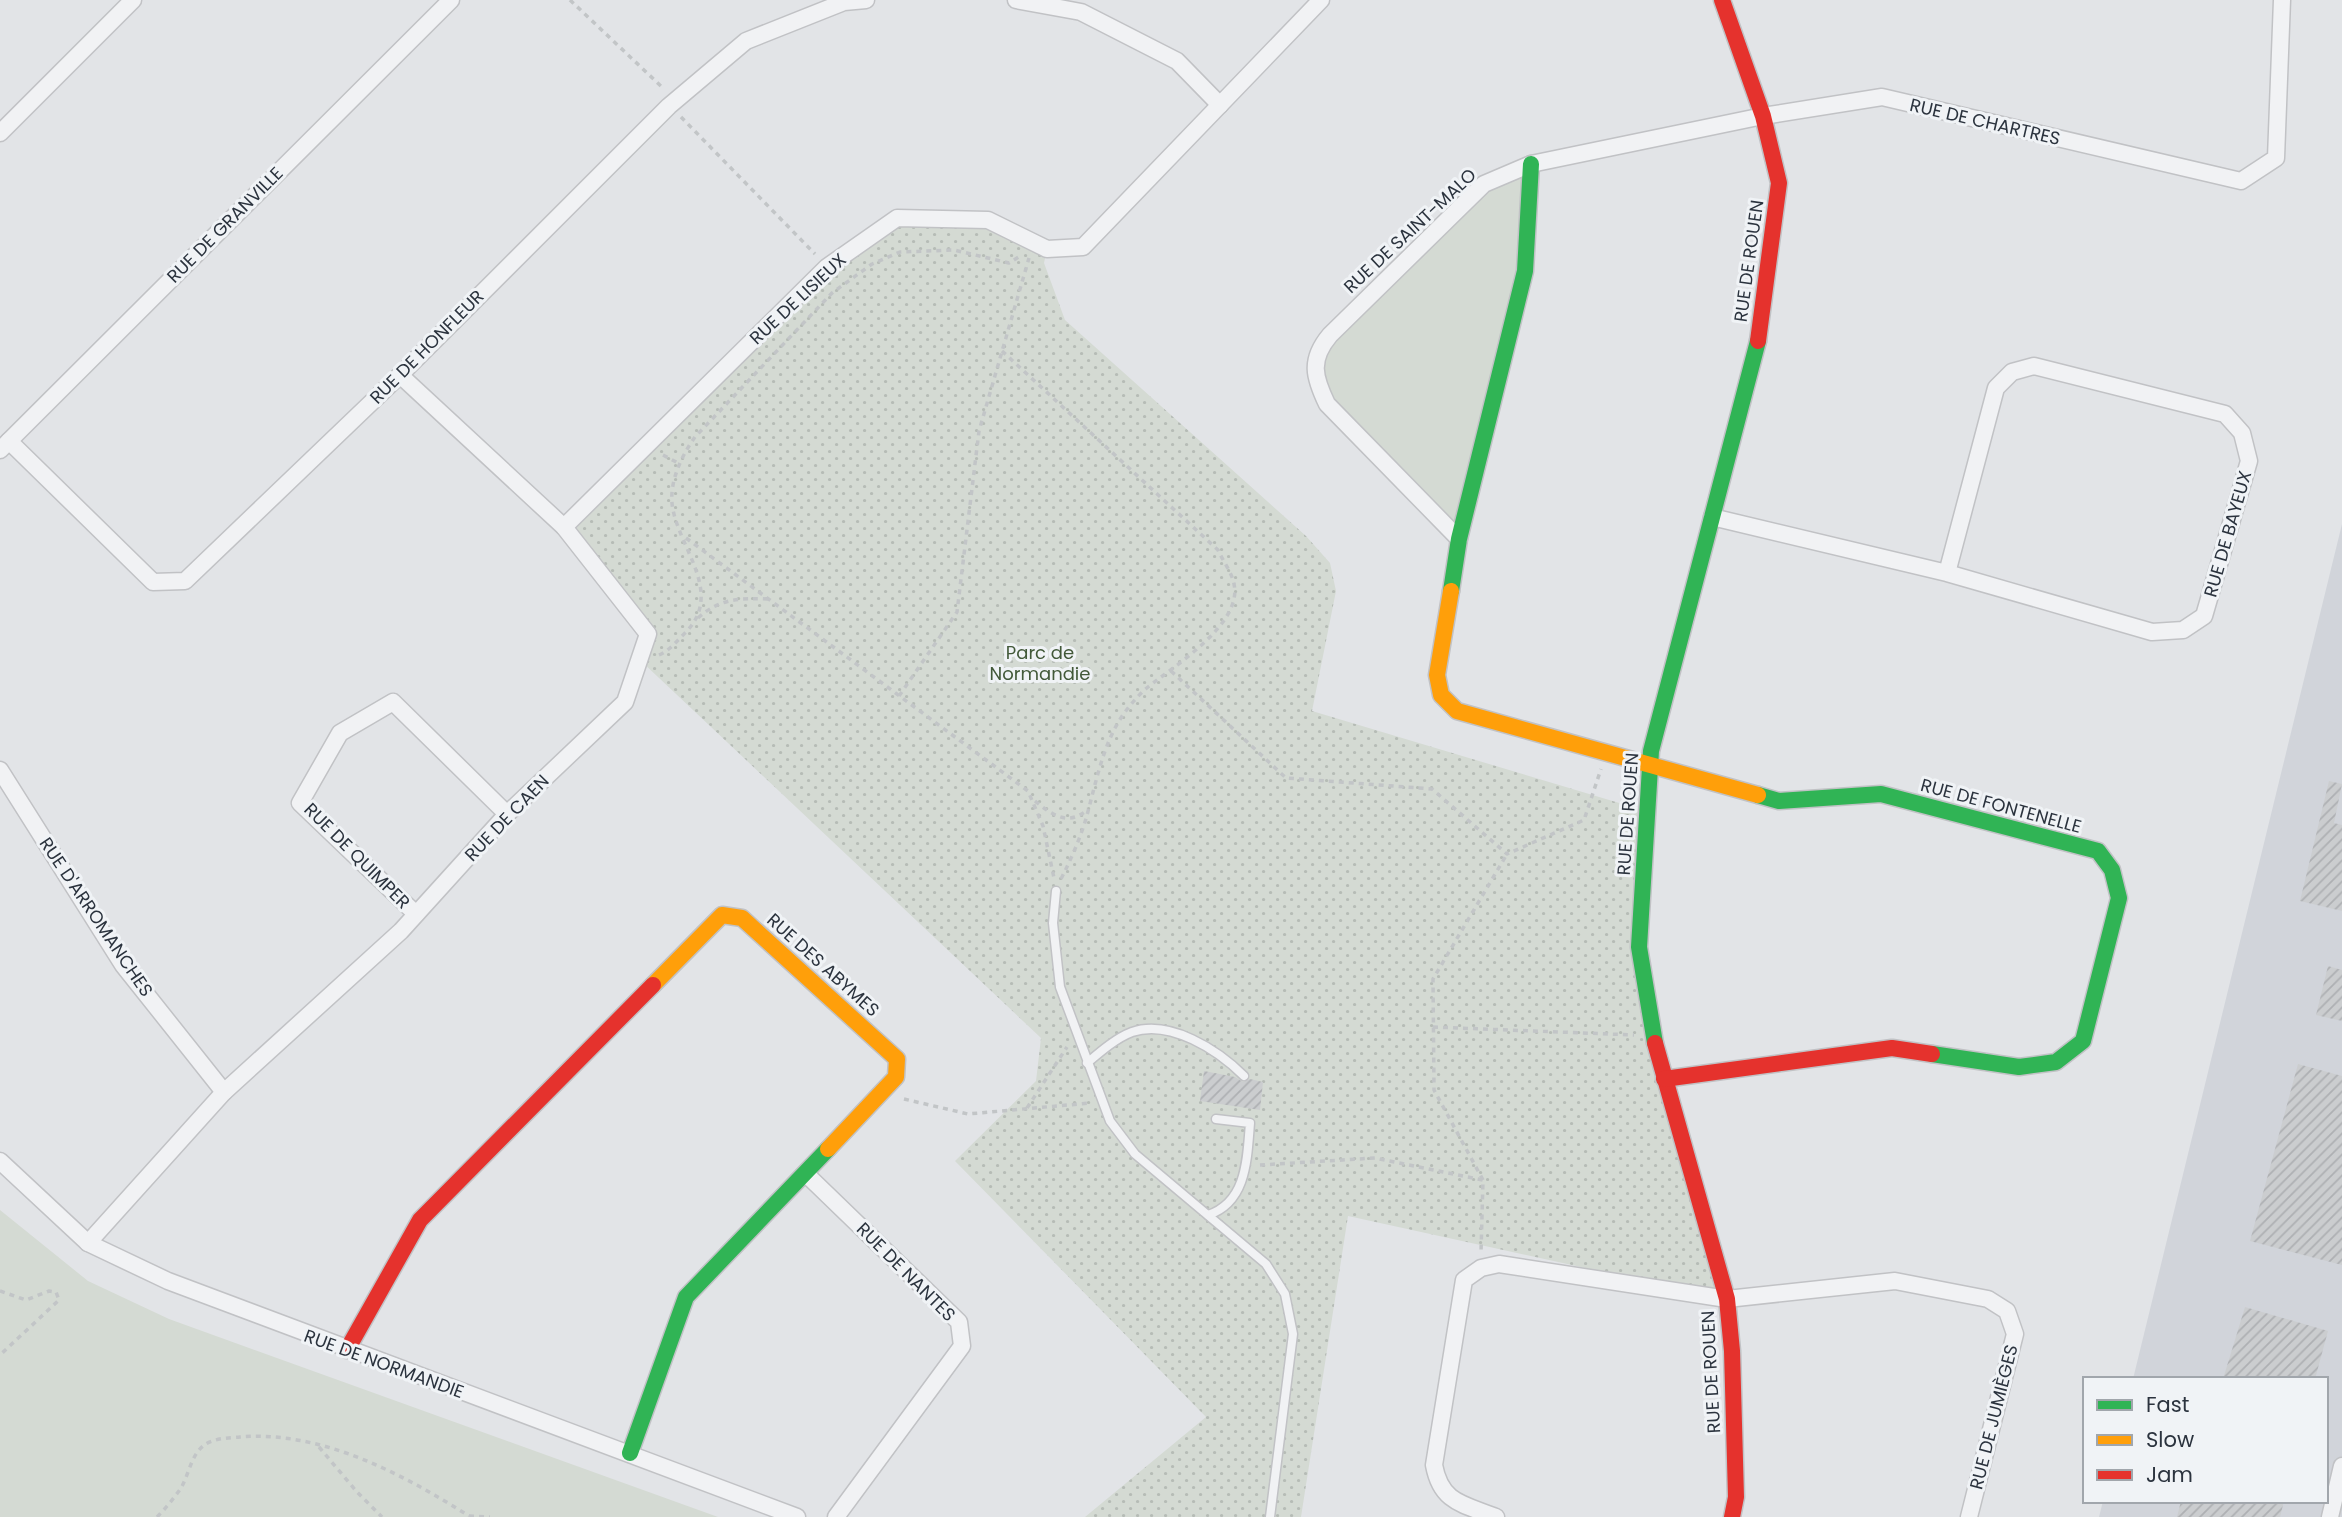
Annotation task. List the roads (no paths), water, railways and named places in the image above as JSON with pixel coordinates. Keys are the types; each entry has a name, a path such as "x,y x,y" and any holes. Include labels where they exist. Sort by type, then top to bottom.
{"street":[{"path":"0,133 133,0"},
{"name":"RUE DE GRANVILLE","path":"5,446 451,0"},
{"name":"RUE DE HONFLEUR","path":"5,446 153,582 185,580 400,375 673,103 746,41 844,2 866,0"},
{"path":"1016,0 1081,12 1177,61 1220,105"},
{"name":"RUE DE LISIEUX","path":"564,527 827,267 897,218 988,220 1047,248 1083,247 1321,0"},
{"name":"RUE DE ROUEN","path":"1722,0 1763,116 1779,183 1757,345 1650,763 1639,947 1653,1036 1727,1299 1732,1351 1736,1497 1732,1517"},
{"name":"RUE DE CHARTRES","path":"1531,163 1763,116 1882,97 2241,181 2276,158 2283,0"},
{"path":"1531,163 1525,271 1459,538 1437,675 1441,695 1457,711 1650,763"},
{"name":"RUE DE SAINT-MALO","path":"1459,538 1327,404 1315,379 1318,349 1484,184 1531,163"},
{"name":"RUE DE BAYEUX","path":"1712,517 1947,573 2152,632 2183,630 2204,616 2249,461 2242,433 2225,414 2034,366 2012,372 1996,388 1947,573"},
{"name":"RUE DE CAEN","path":"88,1243 223,1092 416,914 507,814 625,702 641,661 648,634 564,527 400,375"},
{"name":"RUE DE QUIMPER","path":"416,914 300,803 341,733 393,702 507,814"},
{"name":"RUE DE FONTENELLE","path":"1650,763 1779,801 1881,794 2098,852 2112,870 2119,898 2083,1041 2056,1062 2019,1067 1892,1048 1664,1079"},
{"name":"RUE D'ARROMANCHES","path":"0,770 123,965 223,1092"},
{"name":"RUE DES ABYMES","path":"346,1350 420,1220 722,915 742,918 897,1059 896,1077 686,1297 630,1453"},
{"name":"RUE DE NORMANDIE","path":"0,1161 88,1243 168,1282 797,1517"},
{"name":"RUE DE NANTES","path":"806,1174 958,1322 962,1346 836,1517"},
{"name":"RUE DE JUMIÈGES","path":"1496,1517 1451,1499 1437,1485 1434,1465 1464,1279 1480,1268 1499,1264 1727,1299 1895,1281 1988,1300 2007,1311 2015,1334 1969,1517"},
{"path":"2330,1517 2342,1466"}],"lane":[{"path":"1056,891 1055,960 1060,987 1110,1121 1135,1154 1266,1264 1285,1294 1293,1334 1270,1517"},
{"path":"1087,1063 1131,1032 1151,1028 1177,1034 1225,1057 1244,1076"},
{"path":"1208,1215 1221,1211 1240,1189 1250,1123 1216,1119"}],"park label":[{"name":"Parc de Normandie","path":"1040,663"}]}
